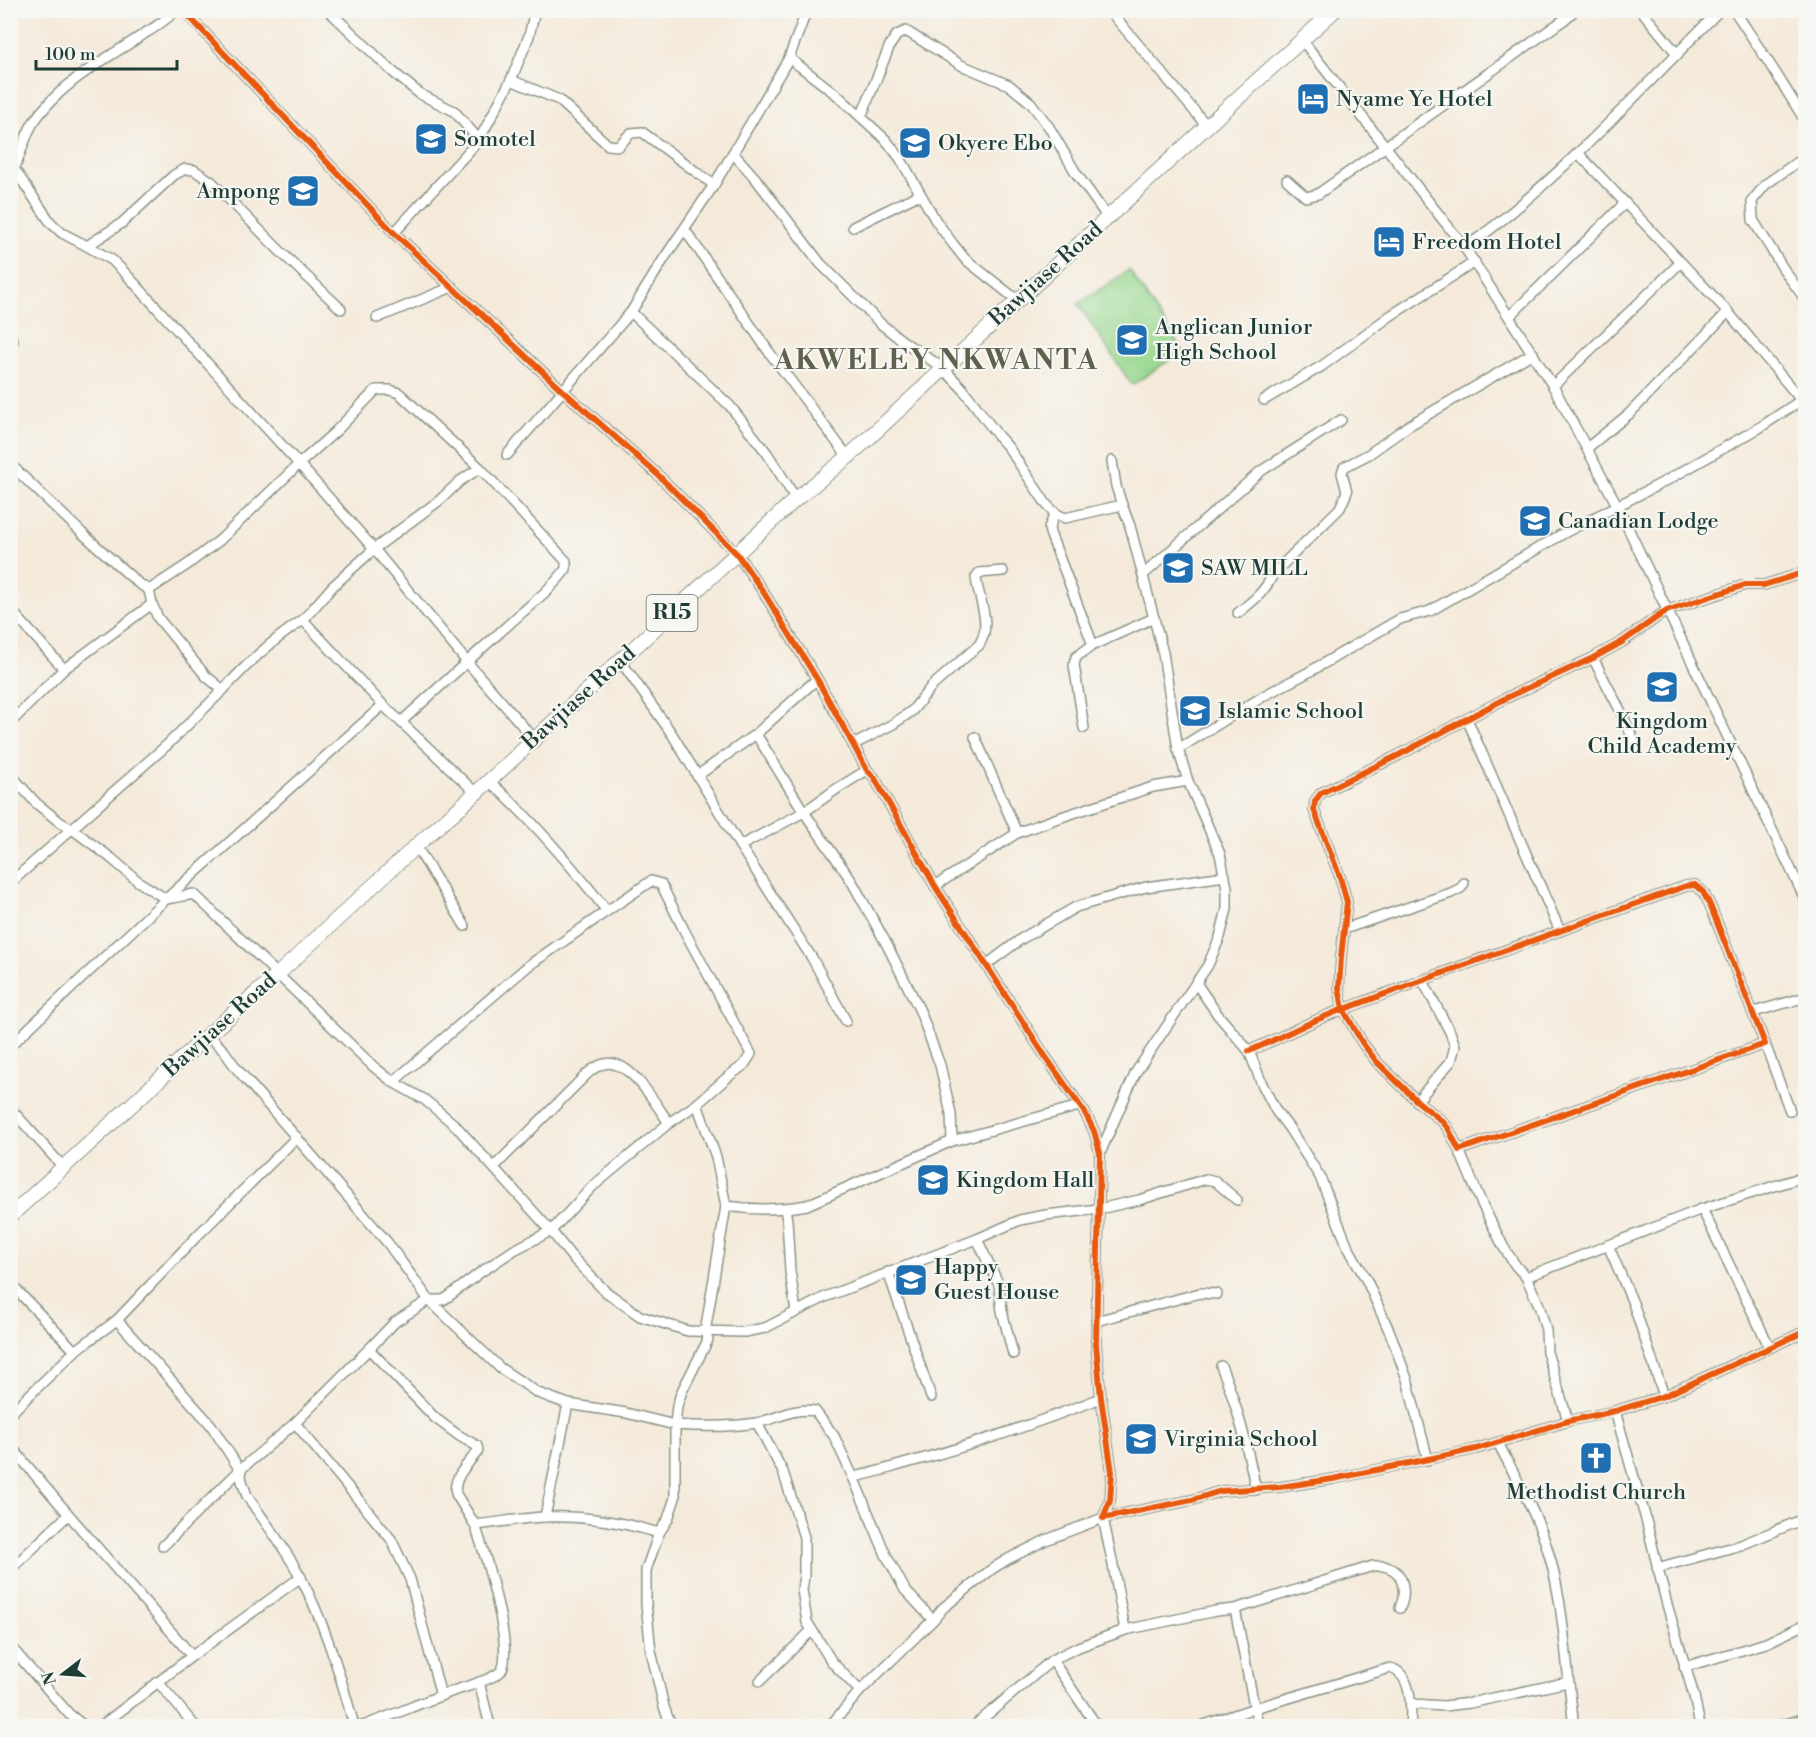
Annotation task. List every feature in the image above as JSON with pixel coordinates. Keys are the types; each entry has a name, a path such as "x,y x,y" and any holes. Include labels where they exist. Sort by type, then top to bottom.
{"main road":[{"name":"Bawjiase Road","path":"10,1216 476,794 796,499 848,457 1335,10"}],"street":[{"path":"10,178 13,166 32,125 47,105 84,73 148,32 177,10"},
{"path":"183,10 394,233 562,390 657,474 737,554 817,679 935,886 1085,1113 1094,1131 1100,1153 1096,1320 1101,1398 1112,1472 1110,1501 1102,1518 1125,1630"},
{"path":"328,10 393,72 420,94 454,111 479,140"},
{"path":"394,233 479,140 511,80 529,36 535,10"},
{"path":"507,455 631,312 714,185 789,58 808,10"},
{"path":"1109,10 1207,126"},
{"path":"1287,180 1306,197 1318,194 1575,10"},
{"path":"1641,10 1678,55"},
{"path":"1466,248 1508,216 1578,153 1678,55 1720,10"},
{"path":"1734,10 1806,122"},
{"path":"861,117 890,45 897,35 906,31 961,65 1009,85 1031,103 1108,218"},
{"path":"1302,40 1466,248 1553,386 1617,505 1804,896"},
{"path":"789,58 837,95 886,140 900,158 936,221 965,259 1017,300"},
{"path":"511,80 559,100 608,145 618,146 631,133 642,132 714,185"},
{"path":"732,153 756,179 820,263 881,324 943,368 963,389 990,427 1008,447 1047,506 1065,518 1122,505"},
{"path":"1178,749 1267,694 1400,620 1430,611 1566,532 1662,483 1804,402 1728,312 1578,153"},
{"path":"1806,156 1766,184 1752,201 1754,220 1786,273 1806,300"},
{"path":"13,166 51,223 62,233 112,260 300,464 534,739"},
{"path":"87,246 122,223 174,175 186,169 194,170 212,183 340,309"},
{"path":"853,227 920,194"},
{"path":"1510,316 1624,203"},
{"path":"685,230 769,352 848,457"},
{"path":"1264,400 1322,366 1390,316 1475,262"},
{"path":"1553,386 1680,263"},
{"path":"377,318 452,287"},
{"path":"631,312 730,406 767,453 796,499"},
{"path":"1587,448 1629,414 1728,312"},
{"path":"10,336 13,342 10,347"},
{"path":"1238,613 1260,596 1268,586 1273,574 1340,508 1347,492 1342,473 1344,466 1369,454 1408,426 1533,353"},
{"path":"149,590 187,566 220,540 336,431 376,390 383,389 399,393 480,468 566,561 566,569 541,596 401,722"},
{"path":"1143,575 1261,471 1341,420"},
{"path":"1100,1153 1136,1072 1208,965 1227,916 1225,876 1215,841 1188,781 1178,749 1169,680 1130,526 1116,486 1112,461"},
{"path":"10,464 82,533 149,590 158,618 206,676 223,690"},
{"path":"10,883 167,745 255,656 303,620 333,586 374,549 441,500 460,481 480,468"},
{"path":"1055,513 1049,528 1050,533 1093,645"},
{"path":"853,745 912,711 931,687 979,645 984,636 985,623 975,577 979,573 1003,571"},
{"path":"1568,1421 1547,1352 1546,1330 1539,1305 1526,1277 1504,1248 1448,1128 1417,1101 1370,1053 1342,1009 1339,988 1347,912 1345,893 1314,810 1315,801 1321,793 1399,755 1506,698 1593,658 1622,642 1666,611 1745,585 1764,585 1806,572"},
{"path":"10,723 64,669 152,604"},
{"path":"10,609 64,669"},
{"path":"1084,728 1074,665 1076,657 1093,645 1154,618"},
{"path":"303,620 383,705 476,794"},
{"path":"1593,658 1637,748"},
{"path":"620,660 672,734 812,958 846,1021"},
{"path":"697,776 756,734 817,679"},
{"path":"10,1046 166,899 383,705"},
{"path":"1467,719 1560,931"},
{"path":"756,734 804,812 851,880 920,1011 940,1065 951,1114 952,1141"},
{"path":"975,737 1017,833"},
{"path":"740,846 804,812 867,770"},
{"path":"10,774 36,802 61,823 111,858 139,882 166,899 194,894 374,1066 393,1082 425,1100 455,1125 605,1291 640,1316 688,1331 765,1329 825,1297 977,1239 1020,1220 1099,1209 1139,1200 1206,1179 1215,1181 1237,1200"},
{"path":"489,781 517,806 573,867 607,911"},
{"path":"935,886 1017,833 1153,787 1188,781"},
{"path":"416,846 465,926"},
{"path":"986,965 1021,939 1076,907 1146,887 1225,876"},
{"path":"163,1546 240,1470 295,1423 395,1322 429,1300 448,1297 514,1250 551,1231 592,1187 744,1065 752,1054 661,884 651,881 528,966 393,1082"},
{"path":"1344,929 1451,893 1461,888 1464,883"},
{"path":"1249,1051 1342,1009 1686,886 1695,885 1703,892 1710,905 1754,1012 1790,1111"},
{"path":"1417,1101 1451,1060 1455,1046 1423,981"},
{"path":"1196,982 1218,1015 1249,1051 1276,1111 1320,1177 1348,1246 1391,1335 1407,1379 1428,1460"},
{"path":"1754,1012 1806,997"},
{"path":"208,1035 387,1242 429,1300 504,1371 538,1393 568,1404 626,1413 675,1425 757,1423 794,1410 815,1411 834,1436 883,1547 905,1590 933,1620"},
{"path":"1459,1150 1765,1044"},
{"path":"494,1167 588,1073 606,1063 616,1064 638,1080 669,1123"},
{"path":"672,1726 664,1707 651,1651 646,1604 646,1570 675,1498 677,1406 682,1391 708,1340 705,1332 726,1206 716,1157 697,1104"},
{"path":"726,1206 785,1209 807,1205 952,1141 1079,1106"},
{"path":"10,1107 63,1168"},
{"path":"10,1414 75,1352 117,1320 197,1236 297,1137"},
{"path":"1526,1277 1702,1209 1806,1176"},
{"path":"785,1209 796,1312"},
{"path":"1702,1209 1769,1347"},
{"path":"977,1239 999,1285 1002,1311 1013,1354"},
{"path":"1608,1245 1634,1303 1664,1396"},
{"path":"888,1272 931,1397"},
{"path":"10,1283 75,1352"},
{"path":"1096,1320 1200,1293 1217,1294"},
{"path":"117,1320 211,1425 240,1470 247,1496 301,1577 326,1635 354,1726"},
{"path":"830,1726 860,1691 943,1608 992,1569 1046,1540 1102,1518 1192,1500 1221,1491 1256,1490 1333,1479 1428,1460 1498,1443 1568,1421 1615,1411 1664,1396 1806,1331"},
{"path":"363,1726 479,1682 500,1672 505,1664 496,1597 475,1525 455,1490 455,1482 478,1451 477,1446 435,1418 369,1349"},
{"path":"1221,1366 1234,1397 1256,1490"},
{"path":"853,1477 1002,1434 1101,1398"},
{"path":"545,1517 568,1404"},
{"path":"1615,1411 1684,1667 1694,1696 1700,1726"},
{"path":"295,1423 391,1539 410,1579 441,1696"},
{"path":"757,1423 783,1472 804,1537 802,1590 807,1622 832,1662 860,1691"},
{"path":"1498,1443 1542,1533 1553,1571 1574,1726"},
{"path":"10,1445 68,1515 104,1553 192,1656"},
{"path":"10,1570 68,1515"},
{"path":"475,1525 545,1517 573,1517 622,1524 659,1533"},
{"path":"1657,1568 1741,1545 1806,1518"},
{"path":"979,1725 1053,1660 1078,1647 1125,1630 1235,1609 1372,1566 1386,1566 1395,1570 1400,1576 1404,1592 1400,1608"},
{"path":"101,1726 301,1577"},
{"path":"1235,1609 1258,1726"},
{"path":"1684,1667 1766,1643 1805,1626"},
{"path":"760,1681 811,1631"},
{"path":"10,1646 69,1714 84,1726"},
{"path":"1053,1660 1097,1726"},
{"path":"1201,1726 1390,1668 1398,1670 1402,1675 1412,1704 1410,1726"},
{"path":"158,1682 195,1726"},
{"path":"479,1682 490,1726"},
{"path":"1412,1704 1444,1706 1470,1703 1568,1682"},
{"path":"1785,1726 1806,1718"}],"green space":[{"path":"1129,270 1183,351 1132,385 1078,304"}],"cycle path":[{"path":"183,10 394,233 562,390 657,474 737,554 817,679 935,886 1045,1056 1085,1113 1094,1131 1100,1153 1096,1344 1112,1472 1110,1501 1103,1518 1192,1500 1221,1491 1280,1487 1333,1479 1476,1449 1568,1421 1615,1411 1664,1396 1806,1331"},
{"path":"1249,1051 1337,1011 1350,1007 1686,886 1695,885 1703,892 1710,905 1765,1044 1459,1150 1442,1121 1417,1101 1377,1062 1363,1044 1343,1009 1339,988 1347,902 1340,877 1314,810 1315,801 1321,793 1399,755 1506,698 1593,658 1622,642 1666,611 1745,585 1764,585 1806,572"}],"place":[{"name":"Nyame Ye Hotel","path":"1313,99"},
{"name":"Somotel","path":"431,139"},
{"name":"Okyere Ebo","path":"915,143"},
{"name":"Ampong","path":"303,191"},
{"name":"Freedom Hotel","path":"1389,242"},
{"name":"Anglican Junior High School","path":"1132,340"},
{"name":"Canadian Lodge","path":"1535,521"},
{"name":"SAW MILL","path":"1178,568"},
{"name":"Kingdom Child Academy","path":"1662,687"},
{"name":"Islamic School","path":"1195,711"},
{"name":"Kingdom Hall","path":"933,1180"},
{"name":"Happy Guest House","path":"911,1280"},
{"name":"Virginia School","path":"1141,1439"},
{"name":"Methodist Church","path":"1596,1458"}],"district":[{"name":"AKWELEY NKWANTA","path":"936,360"}]}
